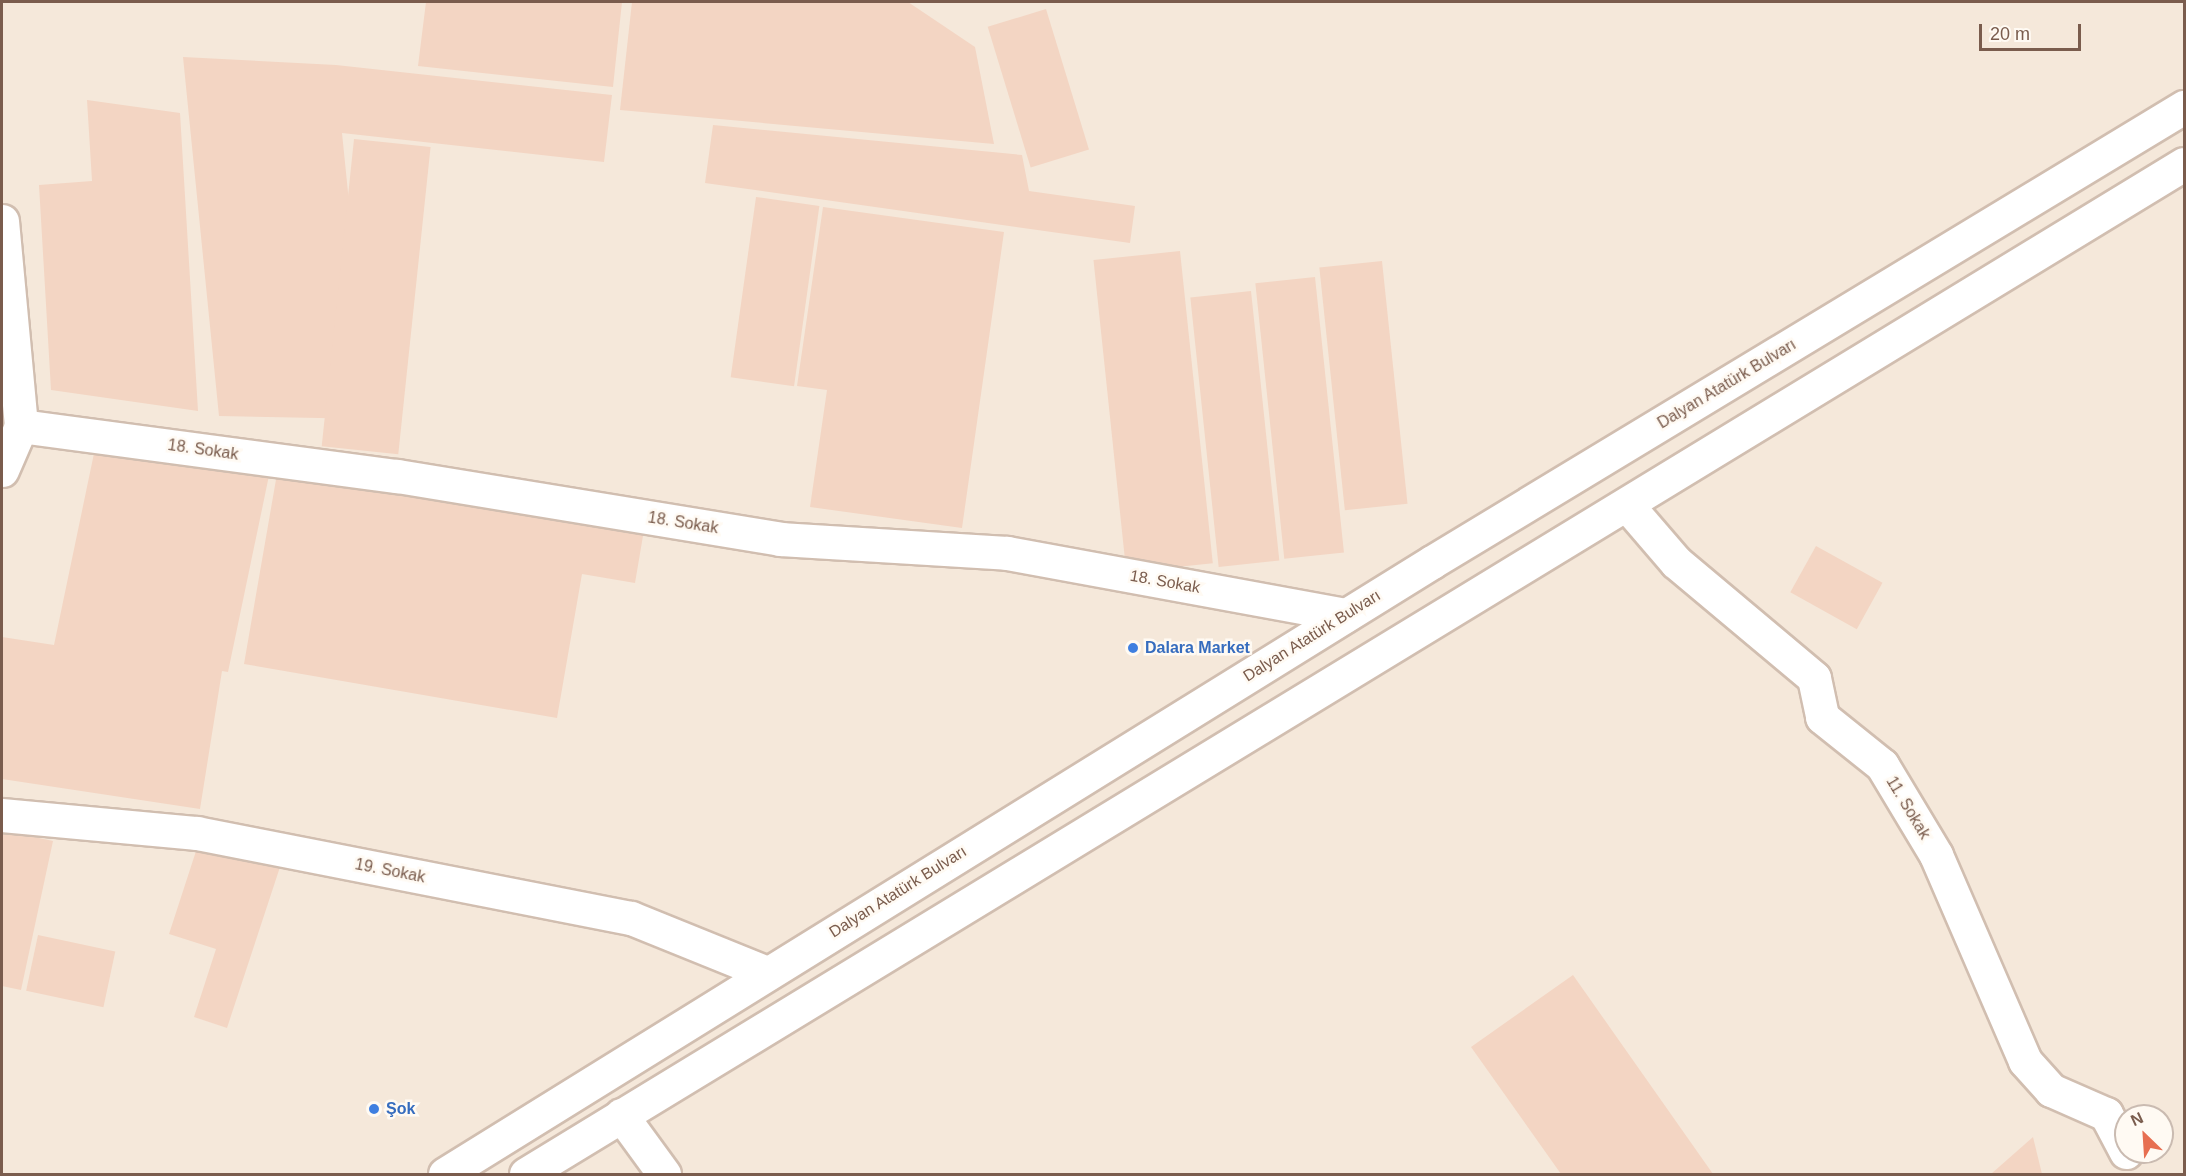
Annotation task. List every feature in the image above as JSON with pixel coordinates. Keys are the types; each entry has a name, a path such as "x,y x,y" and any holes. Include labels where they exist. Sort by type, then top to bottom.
{"main road":[{"name":"Dalyan Atatürk Bulvarı","path":"444,1174 1345,615 2184,107"},
{"path":"526,1174 2184,164"},
{"path":"2,221 21,426 2,470"},
{"name":"18. Sokak","path":"21,426 397,476 780,538 1007,553 1345,615"},
{"name":"11. Sokak","path":"1627,505 1676,562 1814,678 1822,717 1882,765 1936,855 2025,1060 2051,1090 2106,1114 2114,1129"},
{"name":"19. Sokak","path":"2,815 197,833 631,918 767,973"},
{"path":"621,1115 664,1174"}],"shaded area":[{"path":"2,2 2184,2 2184,1174 2,1174"}],"building":[{"path":"426,2 622,2 613,87 418,66"},
{"path":"632,2 908,2 975,47 994,144 620,110"},
{"path":"1046,9 1089,150 1031,167 988,27"},
{"path":"183,57 336,65 612,95 604,162 342,133 371,419 219,416"},
{"path":"87,100 180,113 198,411 51,390 39,185 92,181"},
{"path":"713,125 1022,155 1029,191 1135,206 1130,243 705,183"},
{"path":"354,139 431,147 398,454 322,446"},
{"path":"756,197 819,206 794,386 731,377"},
{"path":"823,207 1004,232 962,528 810,507 827,390 797,386"},
{"path":"1180,251 1213,563 1126,572 1093,260"},
{"path":"1382,261 1408,504 1345,510 1319,268"},
{"path":"1315,277 1344,552 1284,559 1255,283"},
{"path":"1251,291 1279,561 1219,567 1190,297"},
{"path":"97,439 271,466 228,672 222,671 200,809 2,779 2,637 54,645"},
{"path":"278,468 644,530 635,583 582,574 557,718 244,664"},
{"path":"1816,546 1882,583 1857,629 1790,592"},
{"path":"2,830 53,841 21,990 2,986"},
{"path":"197,848 280,867 227,1028 194,1017 216,949 169,934"},
{"path":"38,935 115,951 103,1007 26,991"},
{"path":"1573,975 1713,1174 1561,1174 1471,1047"},
{"path":"2033,1137 2042,1174 1991,1174"}],"place":[{"name":"Dalara Market","path":"1133,648"},
{"name":"Şok","path":"374,1109"}]}
